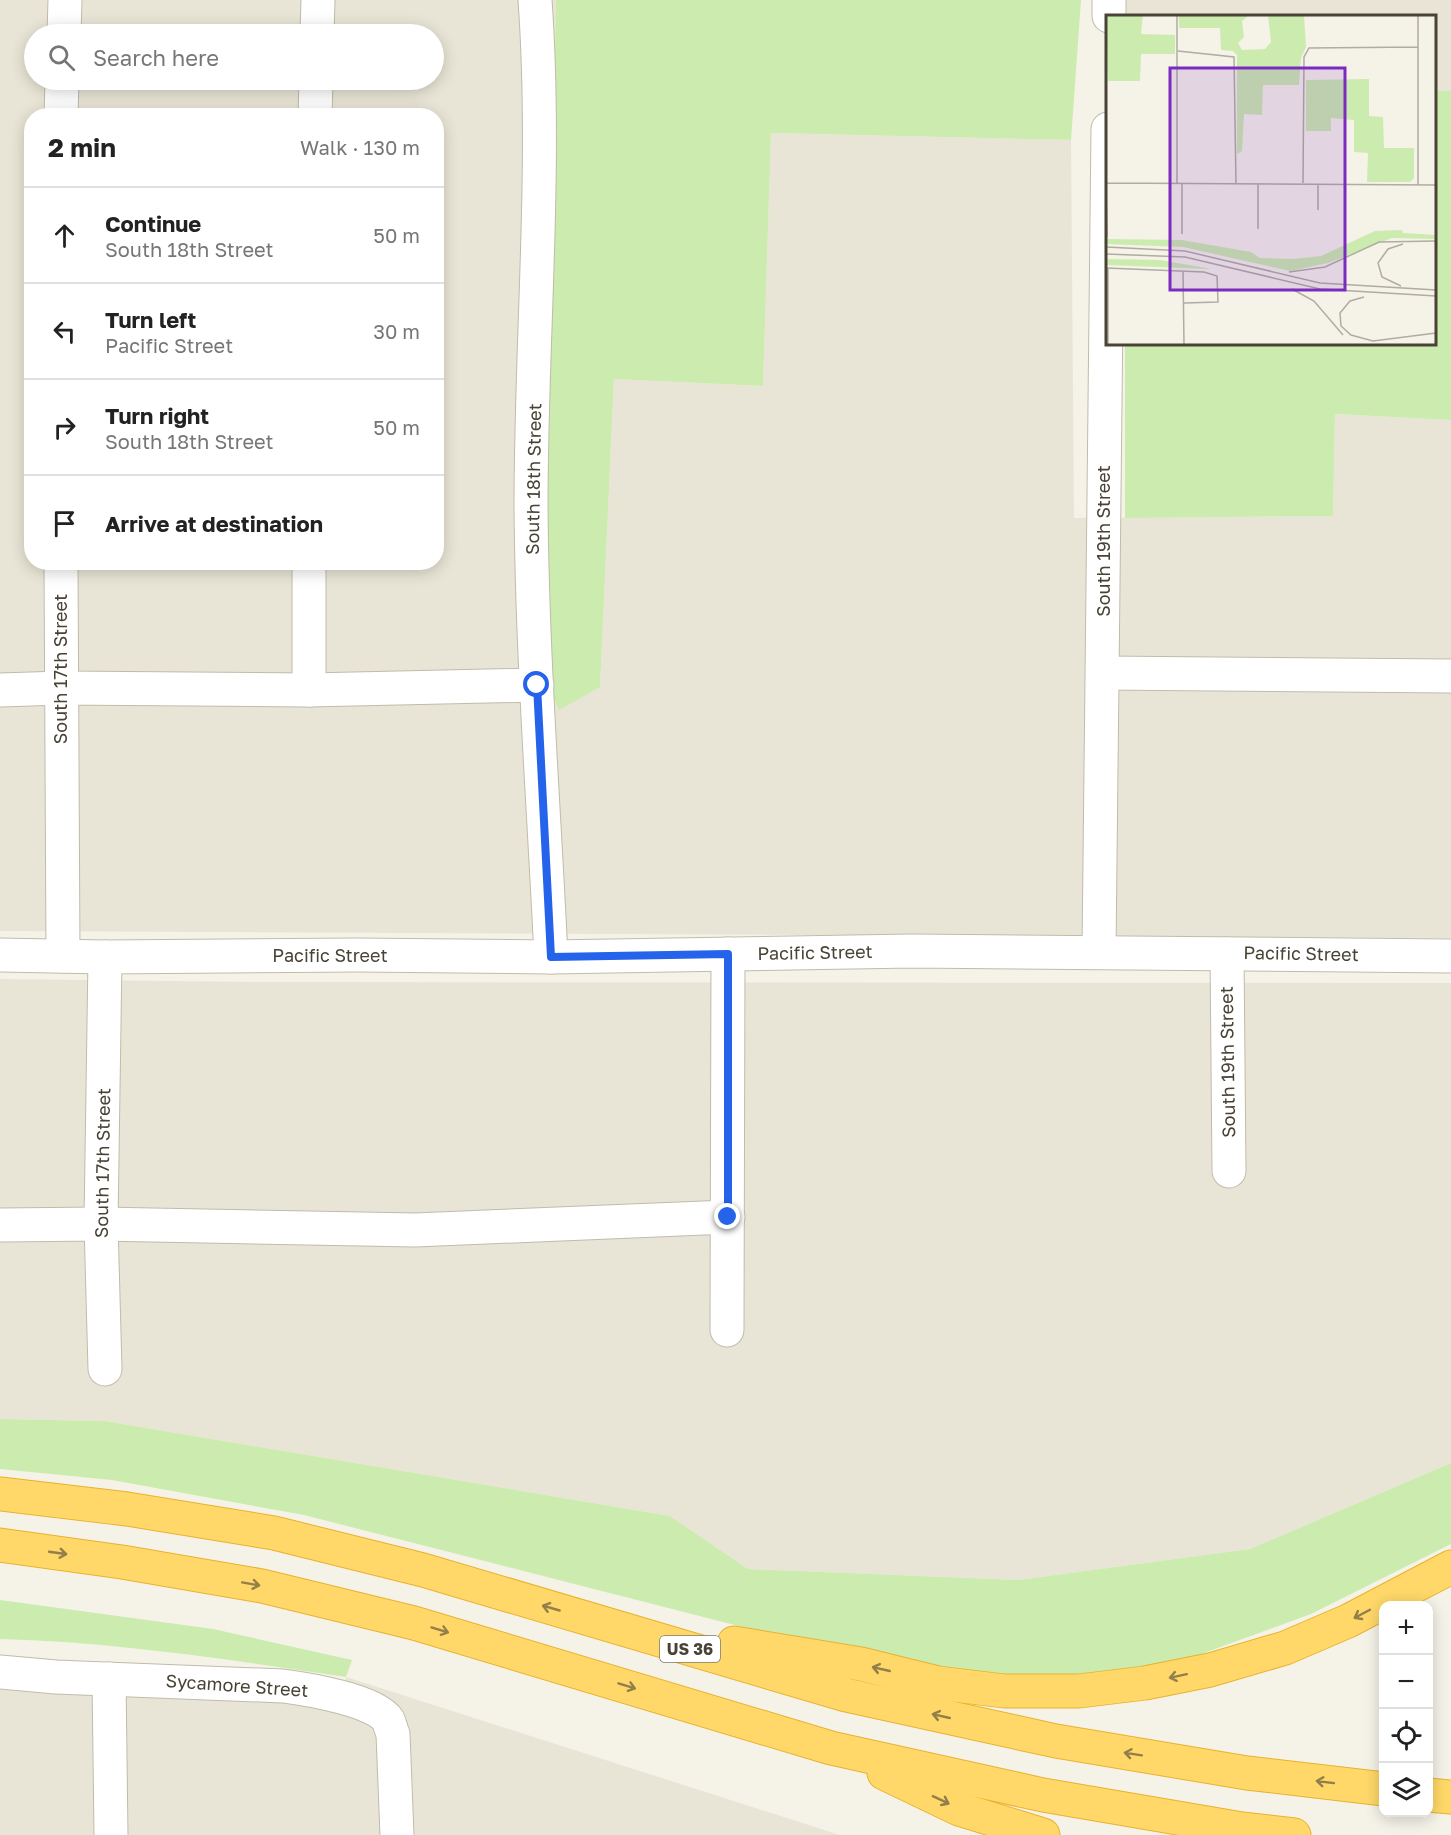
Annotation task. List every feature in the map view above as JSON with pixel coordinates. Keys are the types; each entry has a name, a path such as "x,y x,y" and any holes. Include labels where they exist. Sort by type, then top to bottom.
{"highway":[{"name":"US 36","path":"0,1494 127,1509 274,1533 423,1570 846,1695 1056,1742 1247,1773 1379,1789"},
{"path":"0,1545 122,1562 262,1586 414,1623 831,1748 1043,1795 1242,1829 1294,1835"},
{"path":"586,1618 861,1664 938,1683 1004,1690 1079,1690 1145,1683 1210,1670 1285,1648 1348,1621 1451,1567"},
{"path":"831,1748 959,1809 1043,1835"},
{"path":"1433,1795 1451,1797"}],"street":[{"path":"64,24 65,0"},
{"path":"317,24 318,0"},
{"name":"South 18th Street","path":"535,0 539,214 531,505 537,685 551,957"},
{"path":"1108,15 1109,0"},
{"path":"61,108 62,90"},
{"path":"315,108 316,90"},
{"name":"South 19th Street","path":"1099,952 1106,265"},
{"name":"South 17th Street","path":"60,570 63,956"},
{"path":"309,570 309,690"},
{"path":"1103,673 1451,676"},
{"path":"0,690 61,688 309,690 537,685"},
{"name":"Pacific Street","path":"0,955 551,957 912,951 1451,956"},
{"path":"727,1330 728,954"},
{"name":"South 19th Street","path":"1227,954 1229,1171"},
{"name":"South 17th Street","path":"105,957 101,1224 105,1369"},
{"path":"0,1224 415,1230 728,1217"},
{"name":"Sycamore Street","path":"0,1672 56,1677 283,1686 319,1691 368,1706 388,1719 393,1734 397,1835"},
{"path":"109,1679 111,1835"}],"shaded area":[{"path":"0,0 556,0 541,669 600,687 614,379 763,386 771,133 1071,140 1074,518 1333,516 1335,414 1451,420 1451,938 0,931"},
{"path":"1124,0 1451,0 1451,91 1436,91 1436,15 1125,15"},
{"path":"0,979 261,982 1451,983 1451,1463 1250,1549 1018,1580 748,1569 670,1516 105,1421 0,1419"},
{"path":"0,1674 283,1700 340,1709 346,1677 840,1835 0,1835"}],"green space":[{"path":"556,0 1081,0 1071,140 771,133 763,386 614,379 600,687 559,710 541,669"},
{"path":"1436,91 1451,91 1451,420 1335,414 1333,516 1125,518 1125,345 1436,345"},
{"path":"0,1419 105,1421 670,1516 748,1569 1018,1580 1250,1549 1451,1463 1451,1544 1311,1614 1182,1661 1074,1680 996,1679 868,1659 304,1515 112,1480 0,1469"},
{"path":"0,1600 213,1629 352,1660 346,1677 130,1648 0,1639"}],"route":[{"path":"537,685 551,957 728,954 728,1217"}]}
